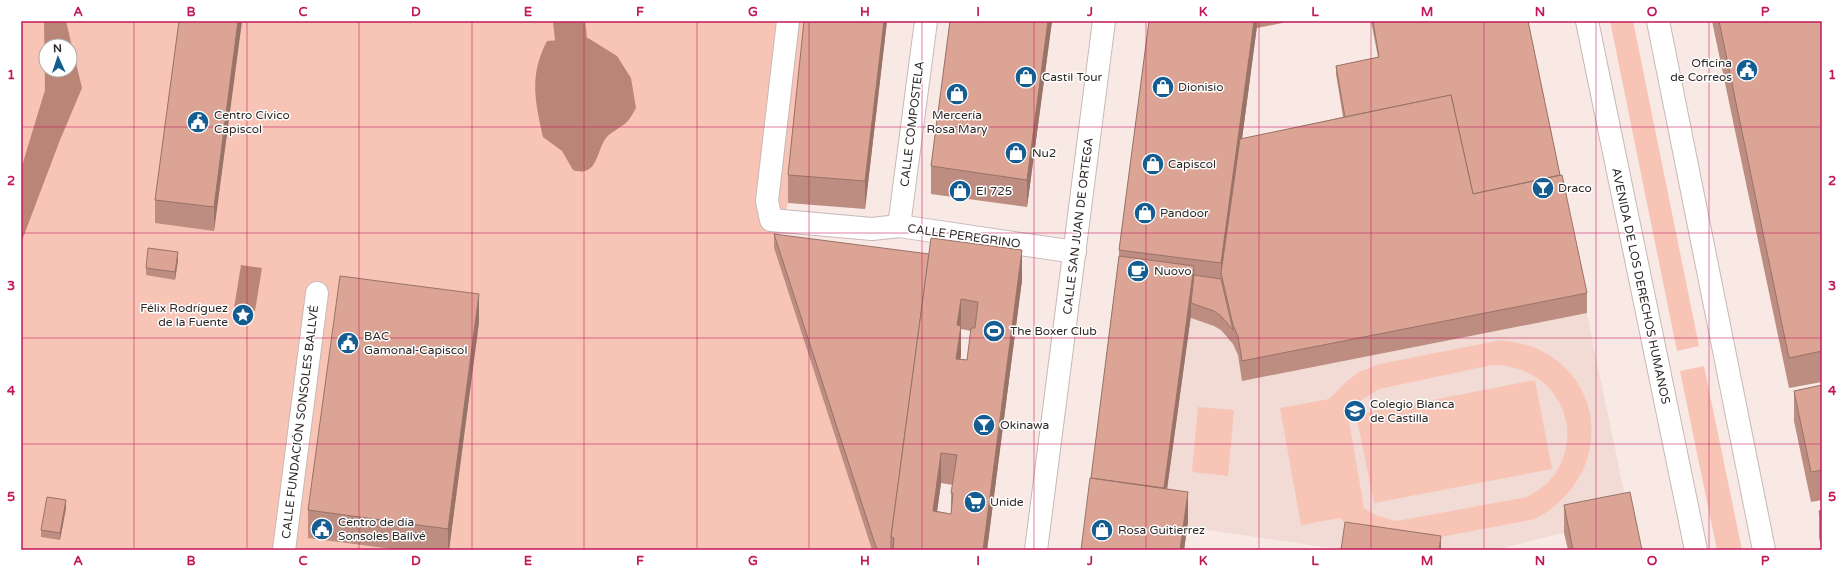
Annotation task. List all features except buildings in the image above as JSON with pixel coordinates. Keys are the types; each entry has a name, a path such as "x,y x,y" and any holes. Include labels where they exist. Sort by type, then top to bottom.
{"street":[{"name":"CALLE PEREGRINO","path":"788,21 767,201 771,220 872,229 899,226 1075,252"},
{"name":"CALLE COMPOSTELA","path":"899,226 926,21"},
{"name":"CALLE SAN JUAN DE ORTEGA","path":"1036,550 1104,21"},
{"name":"AVENIDA DE LOS DERECHOS HUMANOS","path":"1587,21 1696,550"},
{"path":"1658,21 1764,550"},
{"name":"CALLE FUNDACIÓN SONSOLES BALLVÉ","path":"284,550 317,293"}],"shaded area":[{"path":"21,21 182,21 214,231 242,21 807,21 788,203 774,248 872,550 449,550 309,538 398,550 21,550"},
{"path":"44,21 66,21 70,38 44,38"},
{"path":"1610,21 1633,21 1699,346 1677,351"},
{"path":"588,38 617,56 631,78 636,108 626,123 606,138 592,167 581,171 573,170 562,151 543,137 535,88 541,53 547,41"},
{"path":"78,71 82,88 60,140 21,243 21,169 45,90 45,78 78,78"},
{"name":"Colegio Blanca de Castilla","path":"1562,195 1630,520 1554,535 1496,550 1344,550 1188,527 1188,522 1163,518 1119,280"},
{"path":"241,265 262,268 255,311 234,308"},
{"path":"1501,340 1527,345 1542,351 1565,368 1581,388 1589,411 1591,436 1587,460 1576,483 1558,503 1535,519 1398,545 1353,530 1340,518 1301,525 1280,408 1329,399 1346,382 1359,372 1380,364","holes":["1492,365 1513,367 1531,374 1547,386 1558,400 1565,417 1567,435 1564,455 1555,474 1546,484 1527,497 1397,521 1372,513 1364,508 1348,415 1357,403 1379,389"]},
{"path":"1704,366 1742,550 1717,550 1680,371"},
{"path":"1535,380 1552,469 1374,503 1356,415"},
{"path":"1198,407 1234,410 1228,476 1192,472"}],"waterway":[{"path":"569,21 571,39"}],"place":[{"name":"Oficina de Correos","path":"1747,70"},
{"name":"Castil Tour","path":"1026,77"},
{"name":"Dionisio","path":"1163,87"},
{"name":"Mercería Rosa Mary","path":"957,94"},
{"name":"Centro Cívico Capiscol","path":"198,122"},
{"name":"Nu2","path":"1016,153"},
{"name":"Capiscol","path":"1153,164"},
{"name":"Draco","path":"1543,188"},
{"name":"El 725","path":"960,191"},
{"name":"Pandoor","path":"1145,213"},
{"name":"Nuovo","path":"1138,271"},
{"name":"Félix Rodríguez de la Fuente","path":"243,315"},
{"name":"The Boxer Club","path":"994,331"},
{"name":"BAC Gamonal-Capiscol","path":"348,343"},
{"name":"Colegio Blanca de Castilla","path":"1355,411"},
{"name":"Okinawa","path":"984,425"},
{"name":"Unide","path":"975,502"},
{"name":"Centro de día Sonsoles Ballvé","path":"322,529"},
{"name":"Rosa Guitierrez","path":"1102,530"}]}
